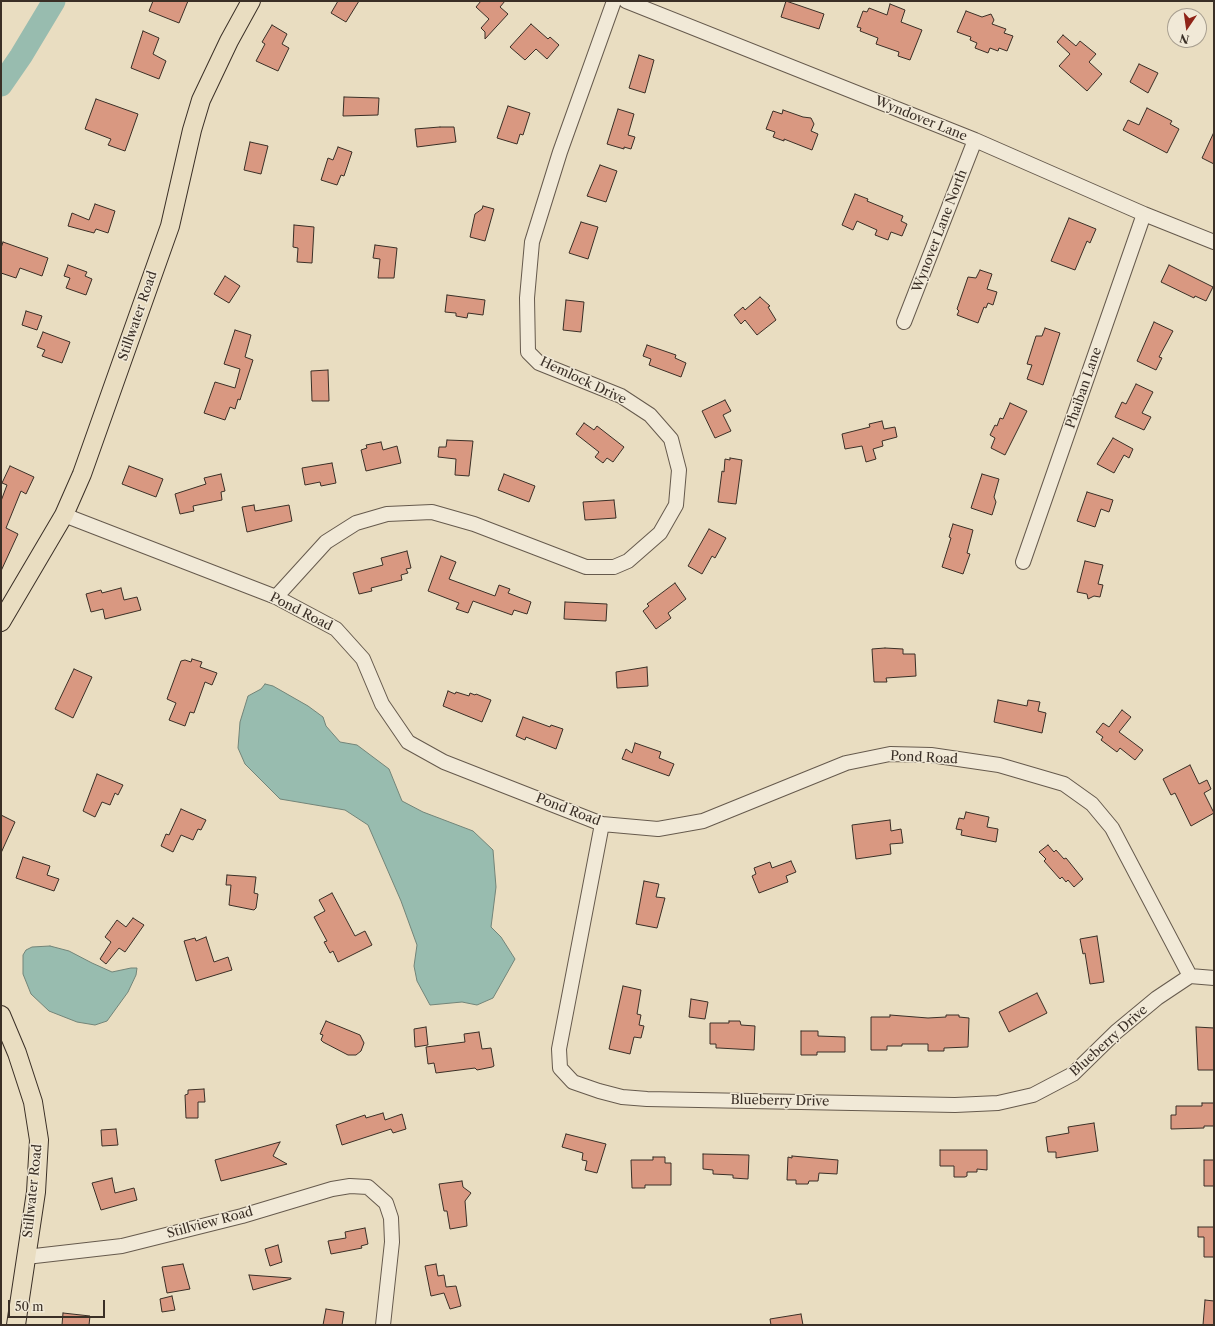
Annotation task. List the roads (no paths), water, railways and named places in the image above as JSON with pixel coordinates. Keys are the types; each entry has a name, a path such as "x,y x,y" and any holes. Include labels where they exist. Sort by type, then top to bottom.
{"main road":[{"name":"Stillwater Road","path":"1,622 64,515 82,474 170,226 192,130 201,100 251,1"},
{"name":"Stillwater Road","path":"1,1015 17,1053 33,1102 39,1140 36,1192 16,1325"}],"street":[{"name":"Hemlock Drive","path":"276,597 326,542 356,523 387,514 432,512 474,524 586,567 614,567 628,561 660,533 676,505 679,470 671,439 650,415 621,396 539,363 528,352 527,298 532,242 560,152 614,1"},
{"name":"Wyndover Lane","path":"626,1 975,140 1144,214 1214,242"},
{"name":"Wynover Lane North","path":"904,322 975,140"},
{"name":"Phaiban Lane","path":"1023,562 1144,214"},
{"name":"Pond Road","path":"64,515 276,597 336,629 363,660 382,704 408,742 444,762 602,824 658,829 703,821 846,763 890,754 931,755 999,765 1064,784 1092,804 1112,828 1190,976"},
{"name":"Blueberry Drive","path":"602,824 559,1049 560,1068 573,1082 598,1091 622,1097 647,1099 955,1105 998,1103 1033,1095 1074,1074 1116,1032 1151,1003 1190,976"},
{"path":"1190,976 1214,978"},
{"name":"Stillview Road","path":"26,1257 129,1244 350,1186 368,1187 386,1203 391,1218 392,1242 383,1325"}],"water":[{"path":"265,684 273,686 308,706 323,717 326,726 340,742 357,745 389,769 402,801 423,812 473,831 493,850 496,887 491,927 501,937 515,959 493,998 477,1005 462,1002 430,1005 417,981 414,966 417,945 401,901 368,825 345,810 280,799 245,764 238,748 240,722 248,696 261,689"},
{"path":"50,946 69,951 112,972 137,968 136,975 128,992 107,1021 95,1025 77,1022 49,1011 31,994 23,974 23,955 26,950 32,947"}],"waterway":[{"path":"1,85 21,56 54,1"}]}
